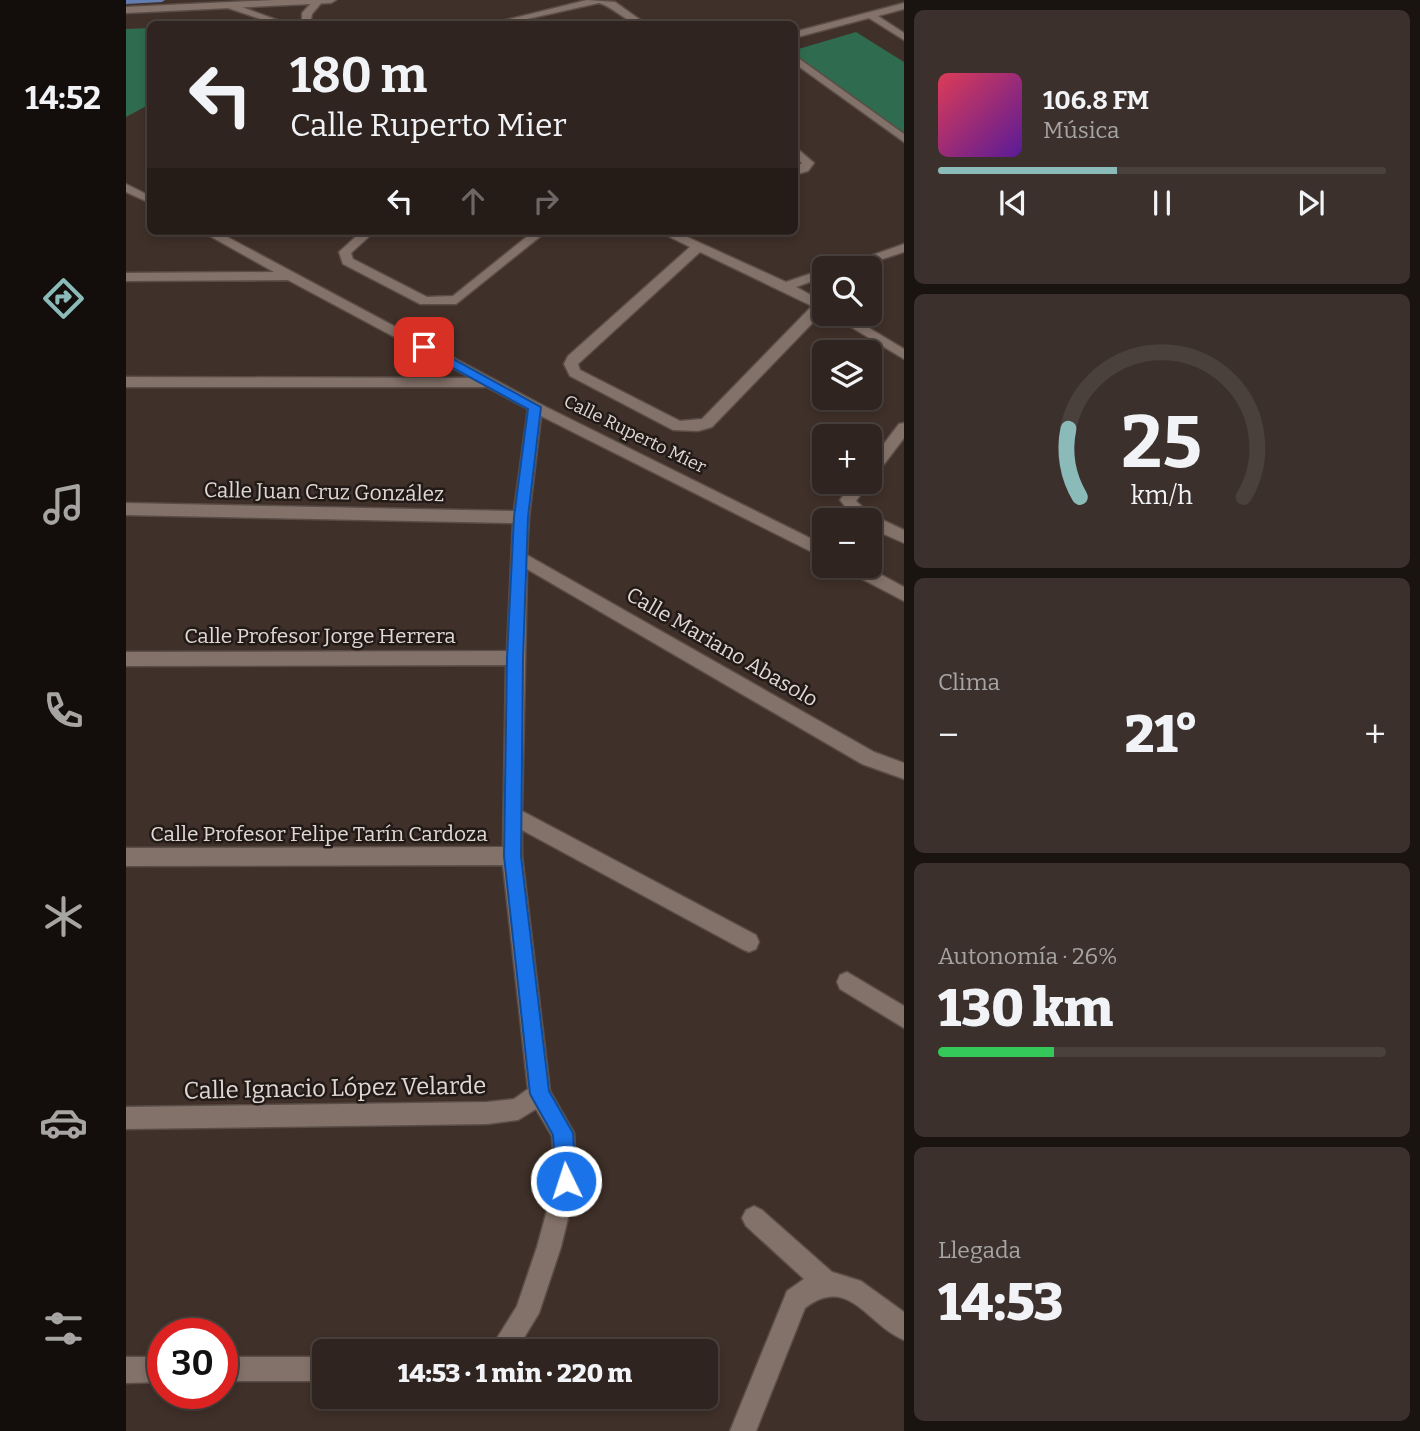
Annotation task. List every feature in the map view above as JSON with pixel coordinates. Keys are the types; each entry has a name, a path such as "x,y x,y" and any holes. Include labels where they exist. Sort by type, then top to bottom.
{"street":[{"path":"126,10 331,0"},
{"path":"306,21 306,13 318,1"},
{"path":"508,21 594,1 612,4 637,21"},
{"path":"228,5 274,21"},
{"path":"798,34 904,6"},
{"path":"869,14 904,37"},
{"path":"798,61 904,139"},
{"path":"798,153 808,163 804,169 798,171"},
{"path":"129,190 147,199"},
{"name":"Calle Ruperto Mier","path":"214,235 535,407 812,546"},
{"path":"364,235 345,252 347,261 425,301 435,303 456,300 536,235"},
{"path":"673,235 812,301"},
{"path":"699,246 573,359 571,364 575,373 678,426 698,426 707,423 812,316"},
{"path":"879,256 904,248"},
{"path":"126,277 290,276"},
{"path":"785,286 812,277"},
{"path":"856,326 904,355"},
{"path":"126,382 491,383"},
{"path":"509,1339 527,1312 549,1247 566,1181 563,1133 540,1094 512,856 515,658 521,517 535,407"},
{"path":"882,456 904,428"},
{"path":"853,494 848,500 861,515 904,537"},
{"name":"Calle Juan Cruz González","path":"126,509 521,517"},
{"name":"Calle Mariano Abasolo","path":"520,558 868,758 904,771"},
{"path":"873,578 904,595"},
{"name":"Calle Profesor Jorge Herrera","path":"126,659 515,658"},
{"path":"514,816 749,942"},
{"name":"Calle Profesor Felipe Tarín Cardoza","path":"126,858 512,856"},
{"path":"847,982 904,1018"},
{"name":"Calle Ignacio López Velarde","path":"126,1118 487,1113 518,1108 540,1094"},
{"path":"754,1218 827,1284"},
{"path":"743,1431 796,1300 809,1287 827,1284 850,1286 904,1328"},
{"path":"238,1369 312,1368"},
{"path":"126,1370 147,1369"}],"green space":[{"path":"147,28 147,106 126,117 126,29"},
{"path":"856,32 904,62 904,135 798,58 798,49"}],"waterway":[{"path":"126,2 162,0"}],"route":[{"path":"424,347 535,407 521,517 515,658 512,856 540,1094 563,1133 566,1181"}]}
